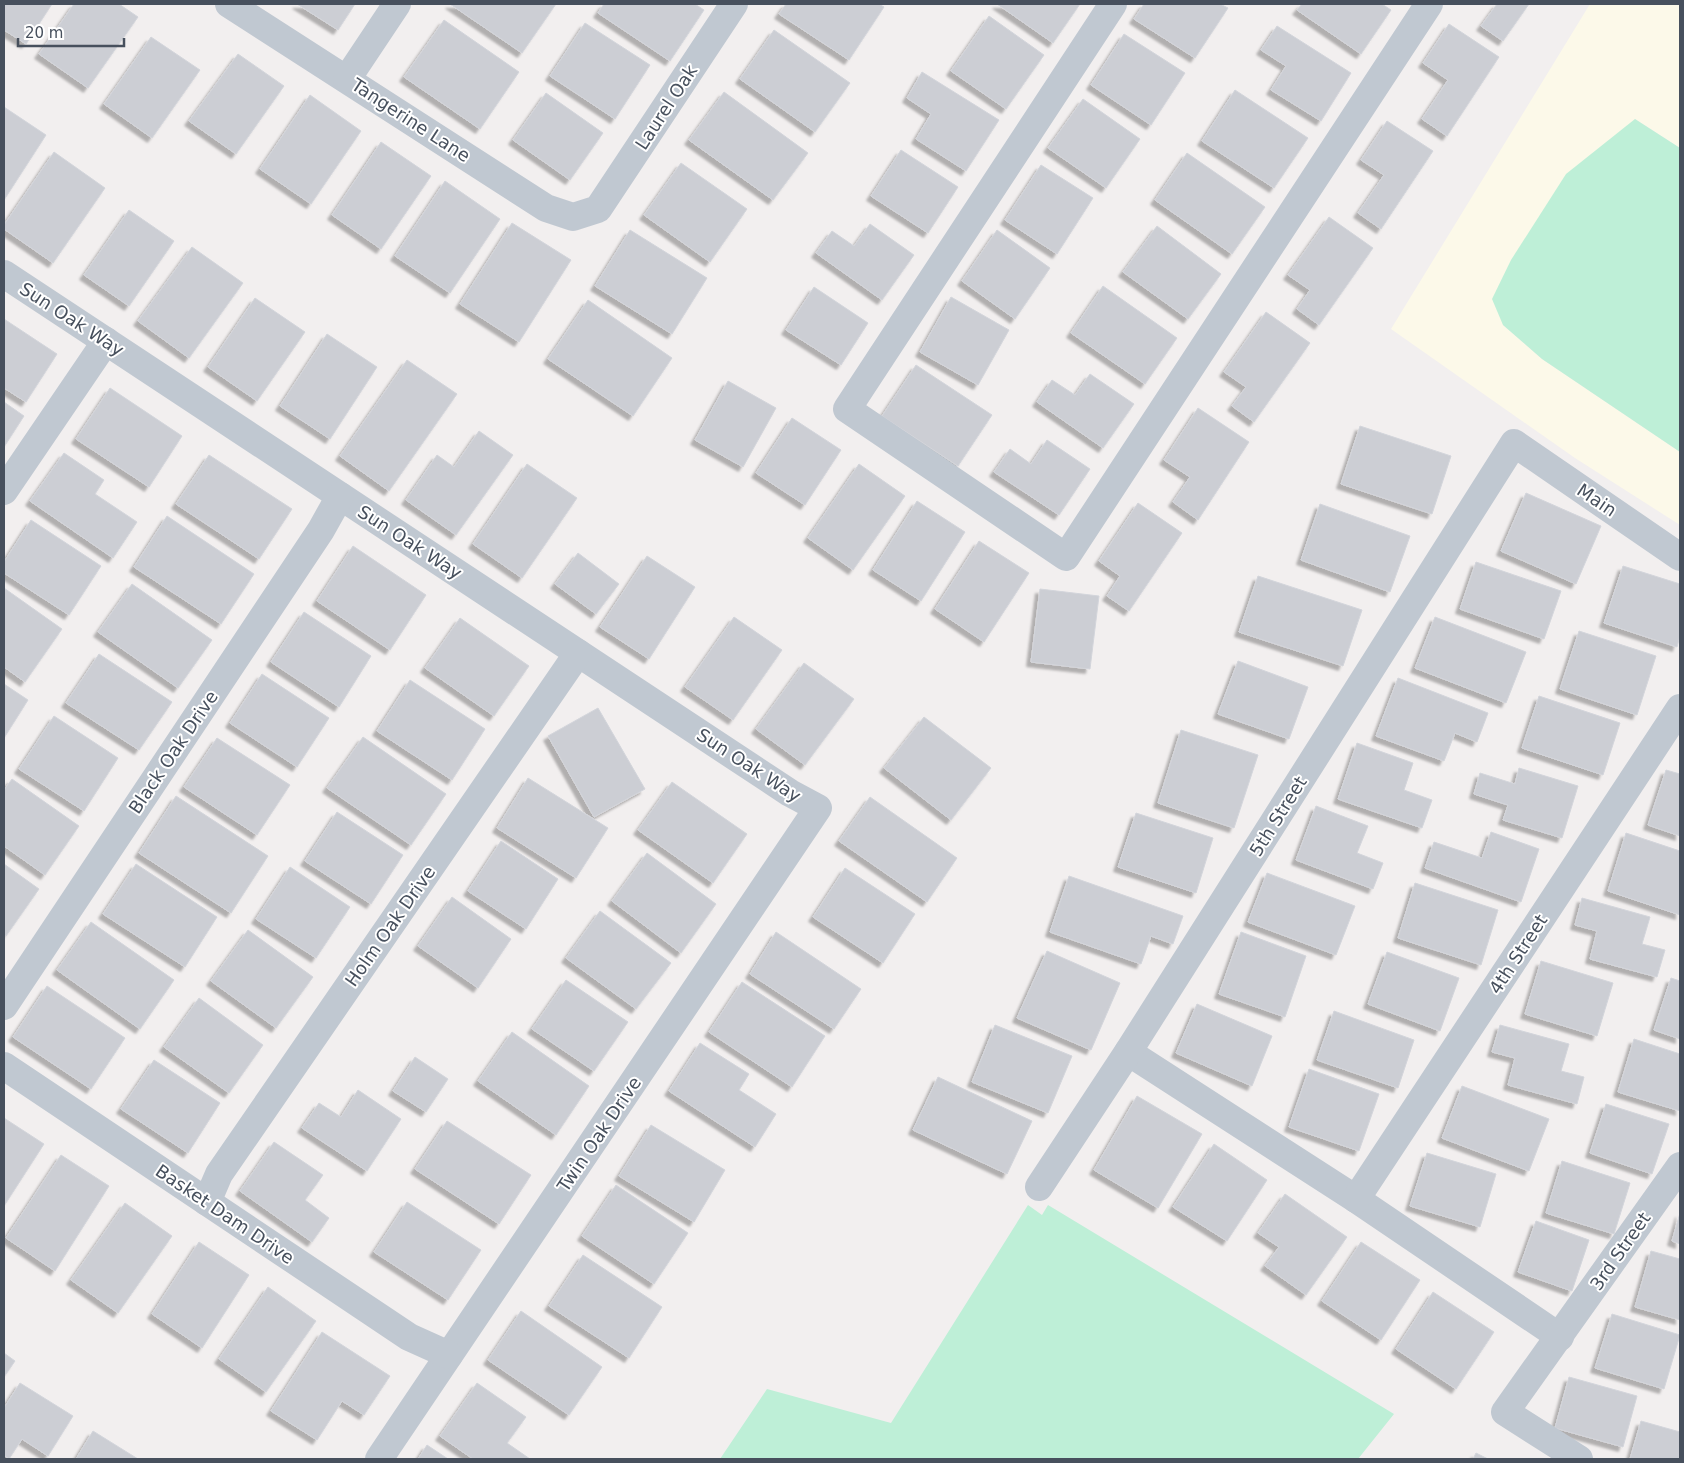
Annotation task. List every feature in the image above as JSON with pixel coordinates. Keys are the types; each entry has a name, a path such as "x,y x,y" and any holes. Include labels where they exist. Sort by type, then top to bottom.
{"street":[{"name":"Tangerine Lane","path":"229,4 546,208 573,217 598,210"},
{"path":"347,79 397,4"},
{"name":"Laurel Oak","path":"598,210 734,4"},
{"path":"1113,4 847,409 1066,557 1428,4"},
{"name":"Sun Oak Way","path":"4,274 578,654 790,793 818,808"},
{"path":"4,491 106,342"},
{"name":"Main","path":"1514,443 1680,557"},
{"name":"5th Street","path":"1039,1187 1128,1052 1514,443"},
{"name":"Black Oak Drive","path":"4,1006 321,530 340,496"},
{"name":"Holm Oak Drive","path":"207,1202 219,1174 578,654"},
{"name":"4th Street","path":"1356,1199 1680,708"},
{"name":"Twin Oak Drive","path":"379,1459 818,808"},
{"path":"1128,1052 1356,1199 1560,1337"},
{"name":"Basket Dam Drive","path":"4,1066 409,1337 449,1355"},
{"name":"3rd Street","path":"1579,1459 1505,1412 1680,1166"}],"shaded area":[{"path":"1590,4 1680,4 1680,148 1635,119 1503,325 1542,359 1680,452 1680,525 1575,458 1391,329"}],"green space":[{"path":"1635,119 1680,148 1680,452 1542,359 1503,325 1492,299 1511,260 1566,174"},
{"path":"1028,1205 1042,1215 1048,1205 1394,1414 1358,1459 720,1459 767,1389 891,1423"}],"building":[{"path":"4,4 52,4 26,44 4,30"},
{"path":"74,4 119,4 138,17 88,88 39,54"},
{"path":"297,4 355,4 338,30"},
{"path":"450,4 556,4 522,53"},
{"path":"604,4 695,4 704,10 670,61 598,13"},
{"path":"786,4 879,4 884,7 849,60 779,14"},
{"path":"997,4 1080,4 1053,43"},
{"path":"1144,4 1220,4 1228,8 1195,58 1134,19"},
{"path":"1302,4 1382,4 1391,10 1361,54 1297,10"},
{"path":"1497,4 1529,4 1503,41 1481,26"},
{"path":"989,16 1044,55 1006,109 951,71"},
{"path":"444,20 519,72 480,129 404,77"},
{"path":"585,23 650,65 615,119 550,76"},
{"path":"1449,24 1499,57 1447,136 1422,119 1448,80 1423,63"},
{"path":"1277,26 1351,73 1321,121 1271,90 1286,66 1261,50"},
{"path":"774,30 850,83 815,132 740,79"},
{"path":"1124,34 1185,73 1151,125 1091,85"},
{"path":"151,37 200,70 152,138 104,104"},
{"path":"238,54 284,86 236,154 189,121"},
{"path":"922,72 999,120 966,171 916,139 931,114 907,98"},
{"path":"1235,90 1308,138 1274,188 1202,141"},
{"path":"724,92 808,153 773,200 689,140"},
{"path":"546,93 603,133 570,180 513,140"},
{"path":"310,95 361,131 311,204 260,169"},
{"path":"1083,99 1140,139 1106,188 1048,148"},
{"path":"4,107 46,135 4,200"},
{"path":"1387,121 1433,151 1381,229 1358,213 1384,175 1361,160"},
{"path":"381,142 431,176 381,249 332,215"},
{"path":"901,150 958,187 928,233 871,196"},
{"path":"54,152 105,188 53,263 4,229 4,225"},
{"path":"1187,153 1265,207 1232,254 1155,200"},
{"path":"681,163 747,209 710,262 644,215"},
{"path":"1041,165 1093,198 1057,254 1005,220"},
{"path":"445,181 500,219 450,293 395,256"},
{"path":"129,210 174,241 129,306 84,275"},
{"path":"1329,217 1373,248 1319,325 1297,309 1310,290 1288,275"},
{"path":"512,223 571,260 519,342 460,304"},
{"path":"870,224 914,255 882,300 816,253 832,231 854,246"},
{"path":"1157,226 1221,274 1188,319 1123,272"},
{"path":"630,230 707,278 672,334 595,286"},
{"path":"997,230 1050,268 1015,319 962,281"},
{"path":"192,247 243,283 189,358 138,321"},
{"path":"1103,286 1177,338 1145,384 1071,333"},
{"path":"814,287 868,323 841,365 786,330"},
{"path":"951,297 1009,330 978,385 920,352"},
{"path":"255,298 305,332 257,401 208,367"},
{"path":"588,300 672,358 633,416 548,359"},
{"path":"1266,312 1310,343 1254,422 1232,406 1246,387 1224,372"},
{"path":"4,319 57,354 26,402 4,388"},
{"path":"327,334 377,367 330,439 280,406"},
{"path":"407,360 457,394 389,491 340,456"},
{"path":"916,365 992,415 958,466 882,416"},
{"path":"1090,374 1134,404 1103,448 1037,402 1052,380 1075,395"},
{"path":"728,381 776,408 743,467 695,440"},
{"path":"110,388 182,436 149,487 76,439"},
{"path":"4,402 24,416 4,447"},
{"path":"1198,408 1249,442 1198,520 1173,502 1190,477 1164,460"},
{"path":"792,418 841,450 805,505 756,473"},
{"path":"1360,426 1451,456 1432,514 1341,484"},
{"path":"479,431 513,455 456,535 406,500 437,455 454,467"},
{"path":"1047,440 1090,469 1059,515 994,472 1010,449 1031,464"},
{"path":"64,453 104,480 95,494 137,522 113,558 30,501"},
{"path":"209,455 292,509 259,559 176,504"},
{"path":"527,464 577,498 522,578 473,544"},
{"path":"859,464 905,496 853,570 808,538"},
{"path":"1526,493 1601,526 1576,584 1501,551"},
{"path":"917,501 965,532 921,601 873,570"},
{"path":"1138,503 1182,533 1129,611 1107,596 1120,576 1099,561"},
{"path":"1320,504 1410,536 1390,592 1301,560"},
{"path":"167,516 254,574 221,624 134,567"},
{"path":"31,520 101,566 69,615 4,573 4,562"},
{"path":"979,541 1029,573 984,642 935,609"},
{"path":"353,546 426,595 390,650 317,601"},
{"path":"578,553 619,584 596,614 555,584"},
{"path":"647,556 695,587 649,659 600,627"},
{"path":"1476,562 1561,591 1544,639 1460,609"},
{"path":"1623,566 1680,584 1680,636 1677,647 1604,623"},
{"path":"1258,576 1362,610 1343,666 1239,632"},
{"path":"132,584 212,640 178,688 98,632"},
{"path":"4,588 62,629 25,682 4,667"},
{"path":"1040,589 1099,596 1090,669 1031,662"},
{"path":"304,612 371,656 339,707 271,662"},
{"path":"734,617 782,650 733,720 685,687"},
{"path":"1435,617 1526,652 1506,703 1415,668"},
{"path":"460,618 529,666 494,716 425,668"},
{"path":"1579,631 1656,656 1637,715 1560,689"},
{"path":"99,654 172,702 139,750 66,703"},
{"path":"1238,661 1308,687 1289,739 1218,714"},
{"path":"804,663 854,699 805,765 756,729"},
{"path":"262,674 329,718 297,767 230,723"},
{"path":"1398,678 1488,713 1477,742 1455,733 1444,761 1376,736"},
{"path":"410,680 485,729 452,780 377,731"},
{"path":"4,684 28,700 4,738"},
{"path":"1539,696 1620,723 1603,775 1522,748"},
{"path":"598,708 645,789 594,817 548,736"},
{"path":"54,716 118,758 84,811 19,769"},
{"path":"924,717 991,768 951,820 884,768"},
{"path":"1181,730 1258,755 1234,828 1158,803"},
{"path":"363,737 446,794 411,845 327,788"},
{"path":"217,738 290,785 257,835 184,787"},
{"path":"1357,743 1413,763 1404,790 1432,800 1422,828 1338,799"},
{"path":"1519,768 1578,786 1562,838 1503,820 1508,805 1474,794 1480,773 1515,784"},
{"path":"1666,770 1680,774 1680,836 1648,825"},
{"path":"528,778 608,828 576,878 497,828"},
{"path":"12,779 79,826 45,875 4,846 4,790"},
{"path":"672,782 747,834 713,883 638,830"},
{"path":"176,796 268,856 231,913 139,853"},
{"path":"870,797 957,858 927,902 839,841"},
{"path":"1316,806 1368,826 1357,853 1383,863 1373,889 1296,860"},
{"path":"337,812 403,855 371,904 305,861"},
{"path":"1136,813 1213,838 1196,893 1118,867"},
{"path":"1491,832 1539,849 1521,902 1425,868 1434,842 1482,858"},
{"path":"1626,833 1680,851 1680,915 1608,891"},
{"path":"501,841 558,879 526,929 468,891"},
{"path":"647,853 716,904 681,953 612,901"},
{"path":"4,864 39,889 6,936 4,934"},
{"path":"136,864 217,917 185,967 103,914"},
{"path":"290,867 350,907 316,958 256,919"},
{"path":"845,868 915,914 883,963 813,917"},
{"path":"1267,873 1355,906 1336,955 1248,922"},
{"path":"1069,876 1183,916 1173,944 1151,936 1141,964 1050,932"},
{"path":"1415,883 1498,910 1481,965 1398,938"},
{"path":"452,897 511,939 478,988 418,946"},
{"path":"1582,898 1650,917 1642,944 1665,950 1657,977 1590,959 1597,931 1575,925"},
{"path":"600,911 671,963 636,1009 566,958"},
{"path":"91,922 174,980 140,1029 57,970"},
{"path":"248,930 313,977 276,1028 211,981"},
{"path":"776,932 861,989 834,1029 750,974"},
{"path":"1241,932 1306,956 1285,1017 1219,994"},
{"path":"1047,951 1120,983 1091,1050 1017,1018"},
{"path":"1387,952 1459,978 1440,1031 1368,1004"},
{"path":"1541,961 1613,983 1597,1036 1525,1014"},
{"path":"1671,978 1680,981 1680,1039 1654,1030"},
{"path":"566,980 628,1022 594,1071 532,1029"},
{"path":"742,982 825,1036 792,1087 709,1032"},
{"path":"47,986 125,1038 91,1089 13,1037"},
{"path":"199,998 263,1045 229,1093 164,1047"},
{"path":"1197,1004 1272,1036 1252,1086 1176,1053"},
{"path":"1334,1011 1414,1040 1398,1088 1317,1060"},
{"path":"995,1025 1072,1056 1048,1113 972,1082"},
{"path":"1500,1025 1569,1044 1561,1071 1584,1077 1577,1104 1508,1085 1515,1058 1492,1052"},
{"path":"512,1032 589,1086 556,1135 478,1081"},
{"path":"1634,1039 1680,1054 1680,1111 1618,1092"},
{"path":"700,1043 749,1074 739,1090 776,1114 755,1147 669,1091"},
{"path":"415,1057 448,1079 426,1112 393,1091"},
{"path":"154,1060 220,1103 188,1153 121,1109"},
{"path":"1309,1069 1379,1094 1359,1151 1289,1127"},
{"path":"938,1077 1032,1121 1007,1174 913,1130"},
{"path":"1462,1086 1549,1119 1529,1171 1442,1138"},
{"path":"358,1090 401,1119 367,1171 302,1128 319,1103 341,1117"},
{"path":"1137,1096 1202,1134 1158,1208 1094,1170"},
{"path":"1606,1104 1669,1124 1652,1174 1590,1153"},
{"path":"4,1118 44,1144 4,1206"},
{"path":"447,1121 531,1175 499,1224 415,1169"},
{"path":"651,1125 725,1170 694,1222 619,1176"},
{"path":"274,1142 323,1175 305,1200 329,1218 312,1242 240,1191"},
{"path":"1214,1144 1267,1180 1227,1241 1173,1207"},
{"path":"1427,1153 1496,1174 1480,1227 1410,1206"},
{"path":"61,1155 109,1186 55,1271 6,1238"},
{"path":"1562,1161 1630,1183 1614,1234 1546,1213"},
{"path":"616,1185 688,1233 654,1284 582,1236"},
{"path":"1285,1194 1347,1237 1306,1295 1265,1266 1279,1247 1258,1233"},
{"path":"407,1202 481,1250 448,1300 374,1252"},
{"path":"125,1203 172,1236 118,1313 71,1280"},
{"path":"1680,1213 1680,1244 1672,1241"},
{"path":"1536,1221 1589,1240 1572,1291 1518,1272"},
{"path":"199,1242 249,1275 202,1348 152,1314"},
{"path":"1361,1242 1420,1280 1381,1340 1322,1301"},
{"path":"1651,1251 1680,1259 1680,1320 1635,1307"},
{"path":"583,1255 662,1307 629,1358 549,1306"},
{"path":"268,1287 316,1321 266,1392 219,1359"},
{"path":"1433,1292 1494,1332 1456,1389 1396,1349"},
{"path":"521,1311 602,1367 569,1415 488,1360"},
{"path":"1612,1314 1680,1335 1664,1389 1595,1368"},
{"path":"322,1332 390,1376 364,1415 342,1401 317,1440 271,1411"},
{"path":"4,1353 15,1361 4,1377"},
{"path":"1569,1377 1637,1396 1623,1447 1555,1428"},
{"path":"20,1383 73,1416 48,1456 22,1439 9,1459 4,1455 4,1408"},
{"path":"477,1383 526,1417 507,1443 530,1459 473,1459 440,1436"},
{"path":"1641,1421 1680,1432 1680,1459 1630,1459"},
{"path":"93,1431 138,1459 76,1459"},
{"path":"427,1445 448,1459 418,1459"},
{"path":"1476,1453 1488,1459 1473,1459"}]}
